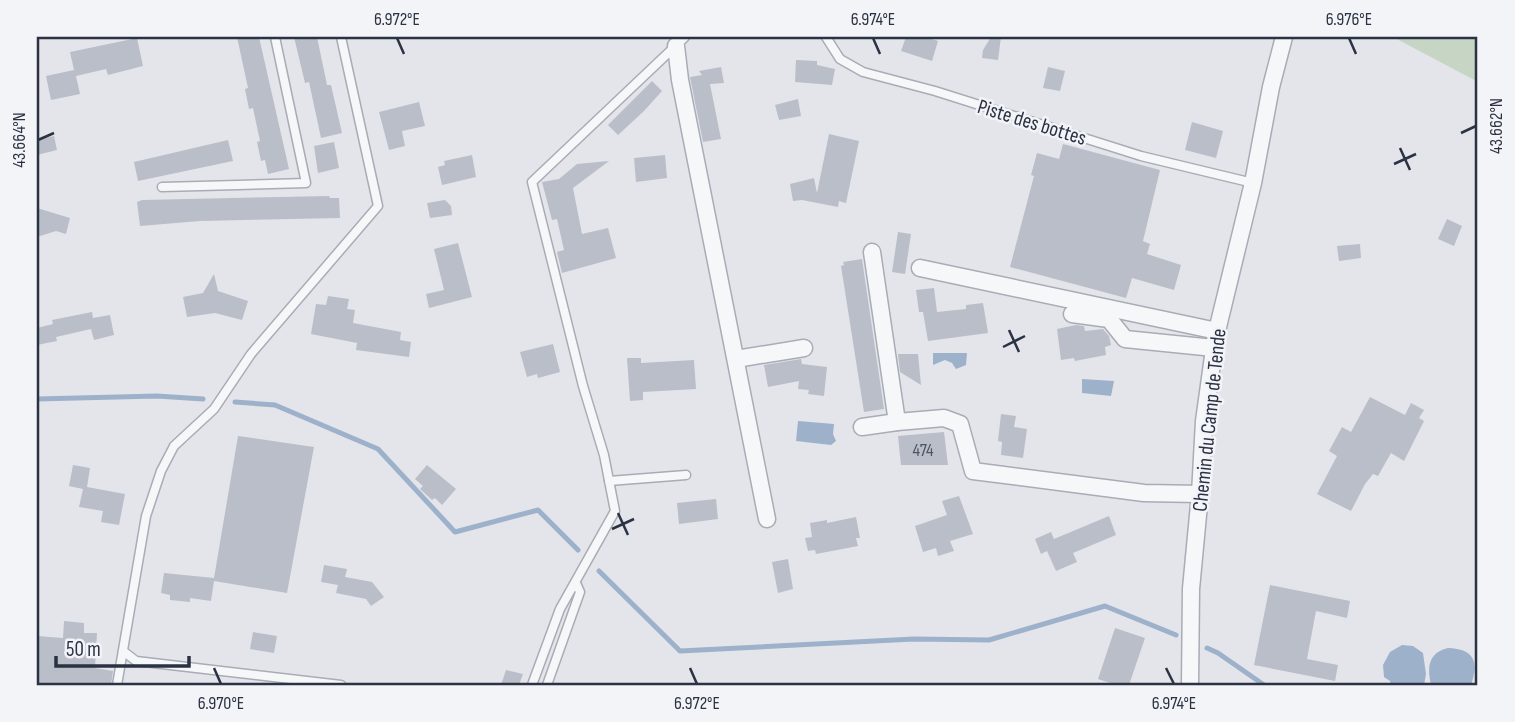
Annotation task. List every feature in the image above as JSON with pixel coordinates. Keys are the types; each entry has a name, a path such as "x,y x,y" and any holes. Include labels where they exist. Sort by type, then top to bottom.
{"street":[{"name":"Chemin du Camp de Tende","path":"1190,685 1191,589 1204,421 1214,348 1253,183 1270,87 1284,37"},
{"path":"681,41 680,80 767,519"},
{"path":"872,252 897,422"},
{"path":"920,268 1217,331"},
{"path":"1072,314 1109,319 1125,339 1214,348"},
{"path":"736,359 804,348"},
{"path":"862,427 944,418 960,424 973,471 1144,493 1200,494"}],"lane":[{"path":"162,187 306,183 275,37"},
{"path":"117,685 146,516 161,471 174,446 214,409 251,354 378,206 341,37"},
{"name":"Piste des bottes","path":"826,37 840,59 863,72 935,91 1142,156 1253,183"},
{"path":"533,685 560,609 615,511 532,182 681,41"},
{"path":"609,481 686,475"},
{"path":"547,685 580,592 576,583"},
{"path":"123,651 136,661 341,685"}],"green space":[{"path":"1393,37 1478,37 1478,82"}],"water":[{"path":"933,353 967,353 966,365 956,369 952,363 945,360 933,365"},
{"path":"1082,379 1114,381 1111,396 1082,393"},
{"path":"798,421 834,424 833,434 836,441 831,445 796,441"},
{"path":"1402,645 1413,646 1423,653 1426,674 1424,685 1391,685 1384,677 1383,665 1390,652"},
{"path":"1448,648 1464,651 1472,658 1474,669 1471,685 1431,685 1430,662 1436,653"}],"building":[{"path":"237,37 259,37 289,169 268,174 265,160 261,161 257,142 260,141 253,108 249,109 245,89 248,88"},
{"path":"294,37 317,37 327,85 331,85 342,133 321,138 309,82 305,83"},
{"path":"906,37 925,37 938,41 932,61 901,51"},
{"path":"991,37 1001,37 998,60 982,58 983,50"},
{"path":"137,38 143,66 108,75 106,69 76,76 80,94 51,100 46,76 74,70 70,52"},
{"path":"796,60 817,61 817,65 835,69 832,85 795,82"},
{"path":"721,67 724,83 710,84 721,139 703,142 690,77 702,75 699,71"},
{"path":"1048,67 1065,71 1060,91 1043,88"},
{"path":"652,81 662,91 618,135 608,125"},
{"path":"798,99 801,116 779,120 775,105"},
{"path":"419,102 425,126 402,131 405,146 389,150 379,112"},
{"path":"1192,122 1223,131 1216,158 1185,150"},
{"path":"829,134 859,141 846,203 839,201 838,207 802,200 793,201 790,184 814,178 817,193"},
{"path":"54,136 57,150 37,155 37,140"},
{"path":"228,140 233,161 138,181 134,162"},
{"path":"334,142 339,168 318,173 314,146"},
{"path":"1063,144 1160,170 1143,241 1150,244 1147,254 1181,265 1174,290 1132,278 1126,298 1010,267 1034,176 1031,175 1037,153 1059,159"},
{"path":"472,155 476,177 442,185 438,167 445,165 444,161"},
{"path":"665,155 667,178 636,182 634,158"},
{"path":"609,161 573,188 582,234 608,228 616,258 562,273 557,252 564,250 557,219 552,220 542,182 559,179 577,164"},
{"path":"329,196 339,198 340,218 200,221 140,226 137,202 142,200"},
{"path":"445,200 451,206 452,215 430,218 427,203"},
{"path":"37,208 70,218 66,234 56,231 37,237"},
{"path":"1447,219 1462,226 1454,246 1438,239"},
{"path":"898,232 911,234 905,274 892,272"},
{"path":"458,243 472,297 429,308 426,294 444,290 434,249"},
{"path":"1360,244 1361,258 1339,261 1337,246"},
{"path":"862,259 884,409 864,412 841,266 844,265 843,262"},
{"path":"214,274 218,291 248,301 242,320 215,313 187,317 183,297 203,293"},
{"path":"934,288 937,312 966,309 966,305 983,303 988,333 928,341 923,312 919,312 916,290"},
{"path":"328,296 349,299 347,309 355,310 353,323 401,332 400,340 411,342 409,357 356,350 357,343 311,334 316,304 326,305"},
{"path":"92,312 93,318 110,315 114,335 94,340 91,329 56,337 57,341 37,345 37,328 53,324 52,320"},
{"path":"1084,326 1085,331 1103,329 1109,336 1111,345 1105,347 1106,355 1075,361 1074,358 1061,360 1057,329"},
{"path":"553,344 560,372 538,378 537,374 527,377 520,352"},
{"path":"898,354 918,354 921,385 900,372"},
{"path":"627,358 641,358 641,363 694,360 696,389 643,392 643,400 630,401"},
{"path":"801,359 802,364 827,367 824,396 808,394 809,390 798,389 799,381 768,387 764,365"},
{"path":"1370,397 1405,415 1411,403 1424,410 1419,418 1424,421 1404,461 1391,453 1378,476 1373,474 1365,484 1351,511 1317,494 1337,456 1329,451 1342,427 1351,432"},
{"path":"1001,414 1016,416 1014,427 1027,429 1023,458 1001,455 1002,442 998,441"},
{"path":"944,432 948,465 901,465 898,436"},
{"path":"238,436 314,447 287,593 214,581 211,601 190,598 190,602 170,600 170,595 161,593 164,573 214,578"},
{"path":"73,465 90,468 87,487 125,494 119,525 101,522 103,511 79,507 83,489 69,486"},
{"path":"427,465 456,489 442,505 420,489 423,486 415,479"},
{"path":"959,496 973,534 950,541 954,551 938,556 936,548 923,552 915,526 947,515 942,501"},
{"path":"716,499 718,519 679,524 677,503"},
{"path":"1109,516 1116,535 1073,553 1077,562 1056,571 1047,551 1041,554 1035,539 1051,532 1054,539"},
{"path":"856,517 860,538 856,538 858,546 816,554 815,550 808,551 805,538 812,537 810,523 827,520 827,523"},
{"path":"788,559 793,589 778,593 772,562"},
{"path":"324,565 347,569 345,577 372,582 384,597 371,606 366,599 336,593 338,585 321,582"},
{"path":"1270,585 1350,601 1347,618 1316,611 1307,659 1338,665 1335,681 1254,665"},
{"path":"64,621 84,623 84,633 97,633 95,668 113,671 111,685 37,685 37,636 63,638"},
{"path":"1115,628 1145,638 1129,685 1116,685 1098,679"},
{"path":"253,632 277,636 274,653 250,649"},
{"path":"506,670 523,674 519,685 501,685"}],"waterway":[{"path":"37,399 157,396 203,399"},
{"path":"235,402 275,405 378,449 455,532 538,510 578,550"},
{"path":"599,571 680,651 914,639 989,640 1105,606 1176,635"},
{"path":"1207,648 1264,685"}]}
